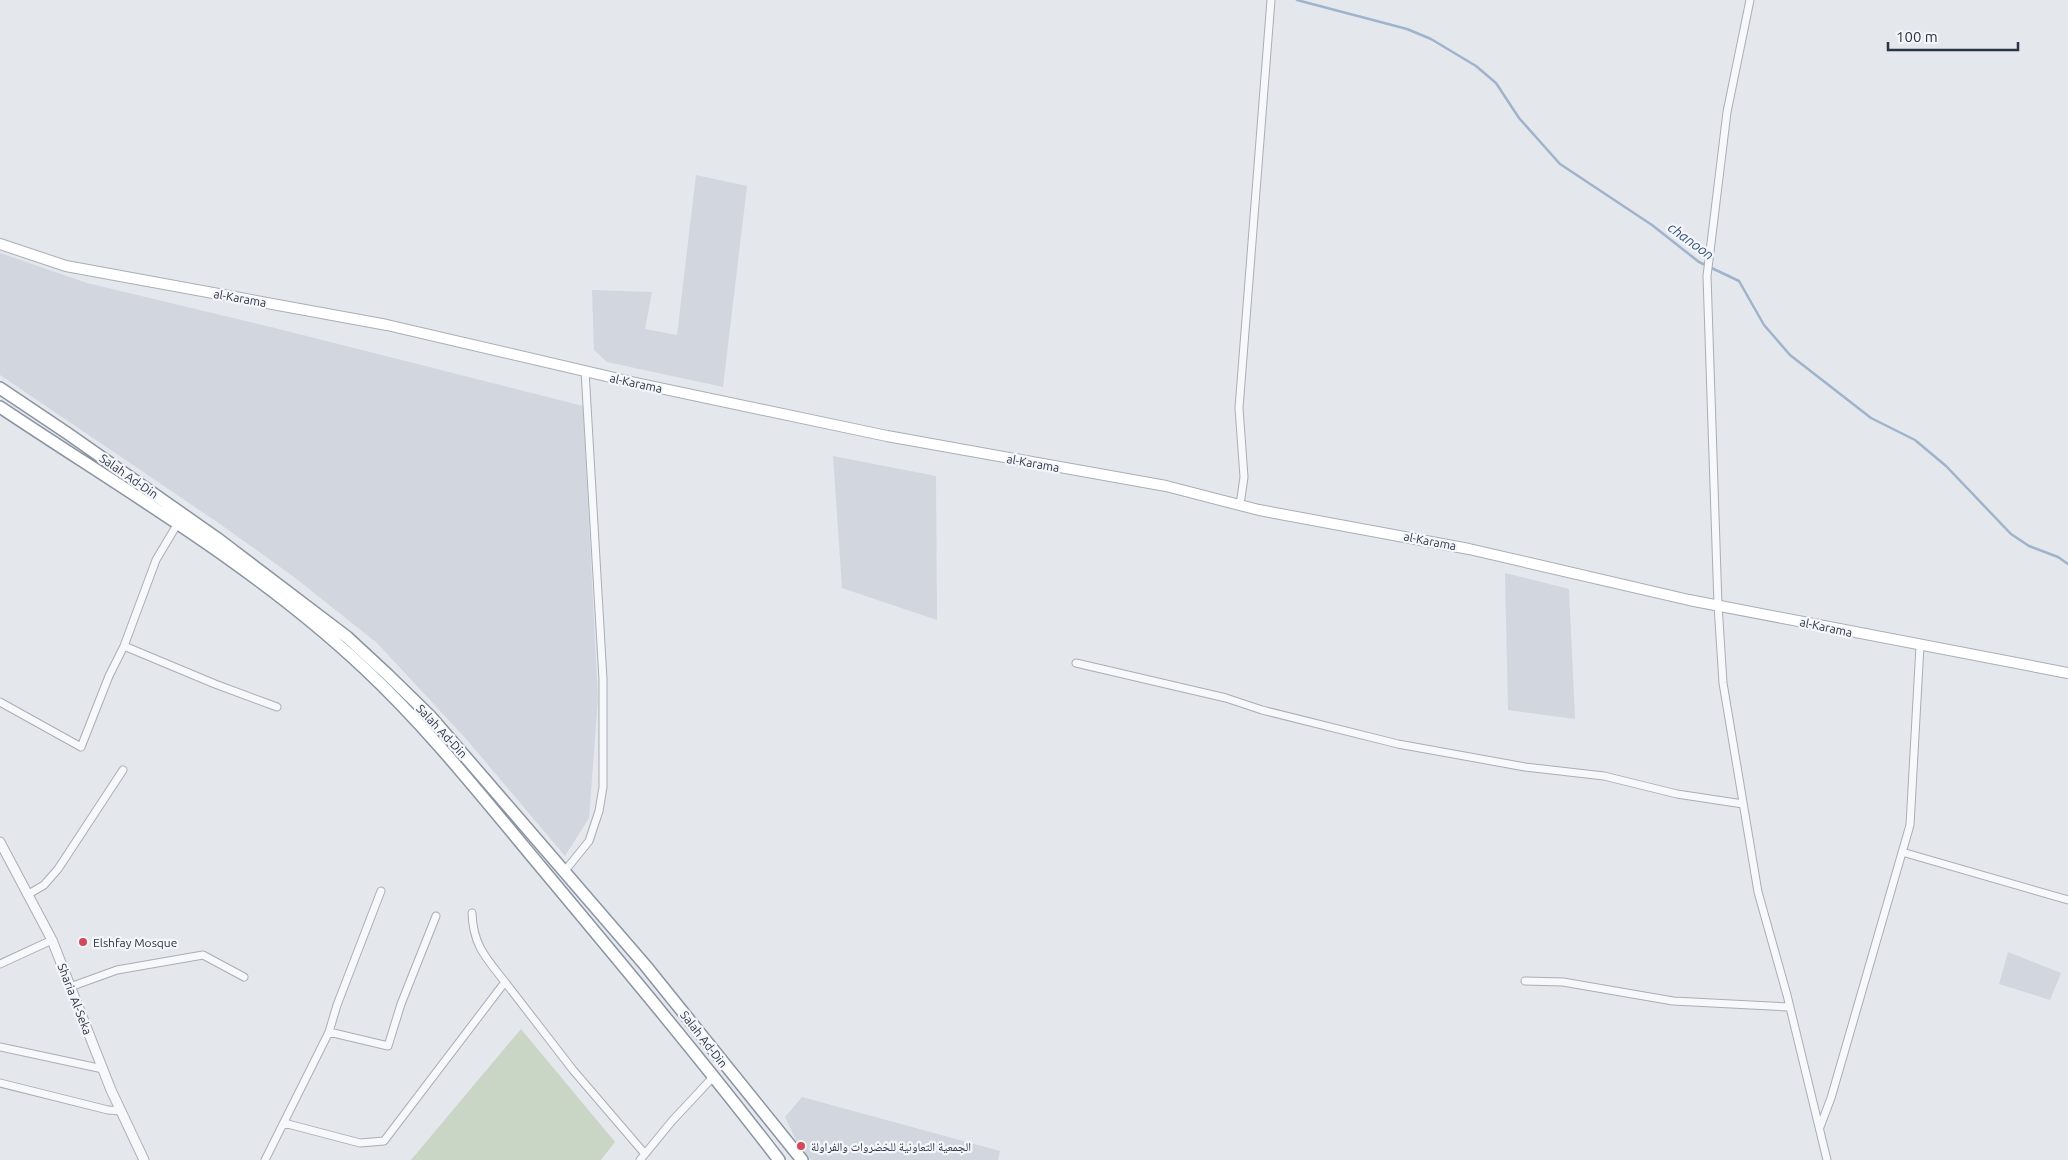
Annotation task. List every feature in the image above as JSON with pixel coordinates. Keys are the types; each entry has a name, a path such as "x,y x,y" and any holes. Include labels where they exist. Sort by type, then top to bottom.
{"highway":[{"name":"Salah Ad-Din","path":"0,388 67,432 218,539 347,637 431,717 645,965 722,1064 756,1101 802,1160"},
{"name":"Salah Ad-Din","path":"0,407 178,523 299,612 365,669 434,739 714,1076 779,1160"}],"main road":[{"name":"al-Karama","path":"0,244 66,266 361,320 585,371 888,436 1166,486 1240,505 1459,547 1718,605 1920,646 2068,673"}],"street":[{"path":"1240,505 1244,477 1239,408 1271,0"},
{"path":"1750,0 1727,112 1707,276 1718,605 1723,683 1758,892 1790,1007 1827,1160"},
{"path":"564,872 589,840 599,810 603,787 603,679 585,371"},
{"path":"0,702 81,746 109,676 124,646 156,560 178,523"},
{"path":"124,646 215,684 277,707"},
{"path":"1819,1128 1831,1098 1910,825 1920,646"},
{"path":"1076,663 1226,698 1262,710 1398,744 1525,767 1604,776 1677,794 1743,804"},
{"path":"27,895 44,885 58,869 123,770"},
{"name":"Sharia Al-Seka","path":"0,842 52,940 102,1069 144,1160"},
{"path":"1902,852 2068,900"},
{"path":"265,1160 330,1032 344,988 381,891"},
{"path":"472,913 472,932 484,957 642,1157 714,1076"},
{"path":"330,1032 388,1046 401,1004 436,916"},
{"path":"0,964 52,940"},
{"path":"70,987 117,970 203,954 244,978"},
{"path":"1526,981 1563,982 1673,1001 1790,1007"},
{"path":"284,1123 360,1143 384,1141 505,982"},
{"path":"0,1047 102,1069"},
{"path":"0,1083 108,1110 122,1111"}],"shaded area":[{"path":"696,175 747,186 723,387 607,362 594,350 592,290 652,292 645,329 677,335"},
{"path":"0,253 87,283 271,327 583,406 598,699 589,818 565,856 468,741 377,643 294,577 220,524 0,375"},
{"path":"833,456 936,476 937,620 842,588"},
{"path":"1505,573 1569,589 1575,719 1508,710"},
{"path":"2008,952 2061,973 2050,1000 1999,984"},
{"path":"802,1097 1000,1151 998,1160 811,1160 796,1140 785,1117"}],"green space":[{"path":"521,1029 615,1142 601,1160 411,1160"}],"waterway":[{"name":"chanoon","path":"1297,0 1407,29 1431,39 1476,66 1496,83 1519,118 1560,164 1652,225 1699,262 1739,281 1764,325 1790,355 1871,418 1915,440 1946,466 2011,534 2029,546 2058,557 2068,564"}],"place":[{"name":"Elshfay Mosque","path":"83,942"},
{"name":"الجمعية التعاونية للخضروات والفراولة","path":"801,1146"}]}
